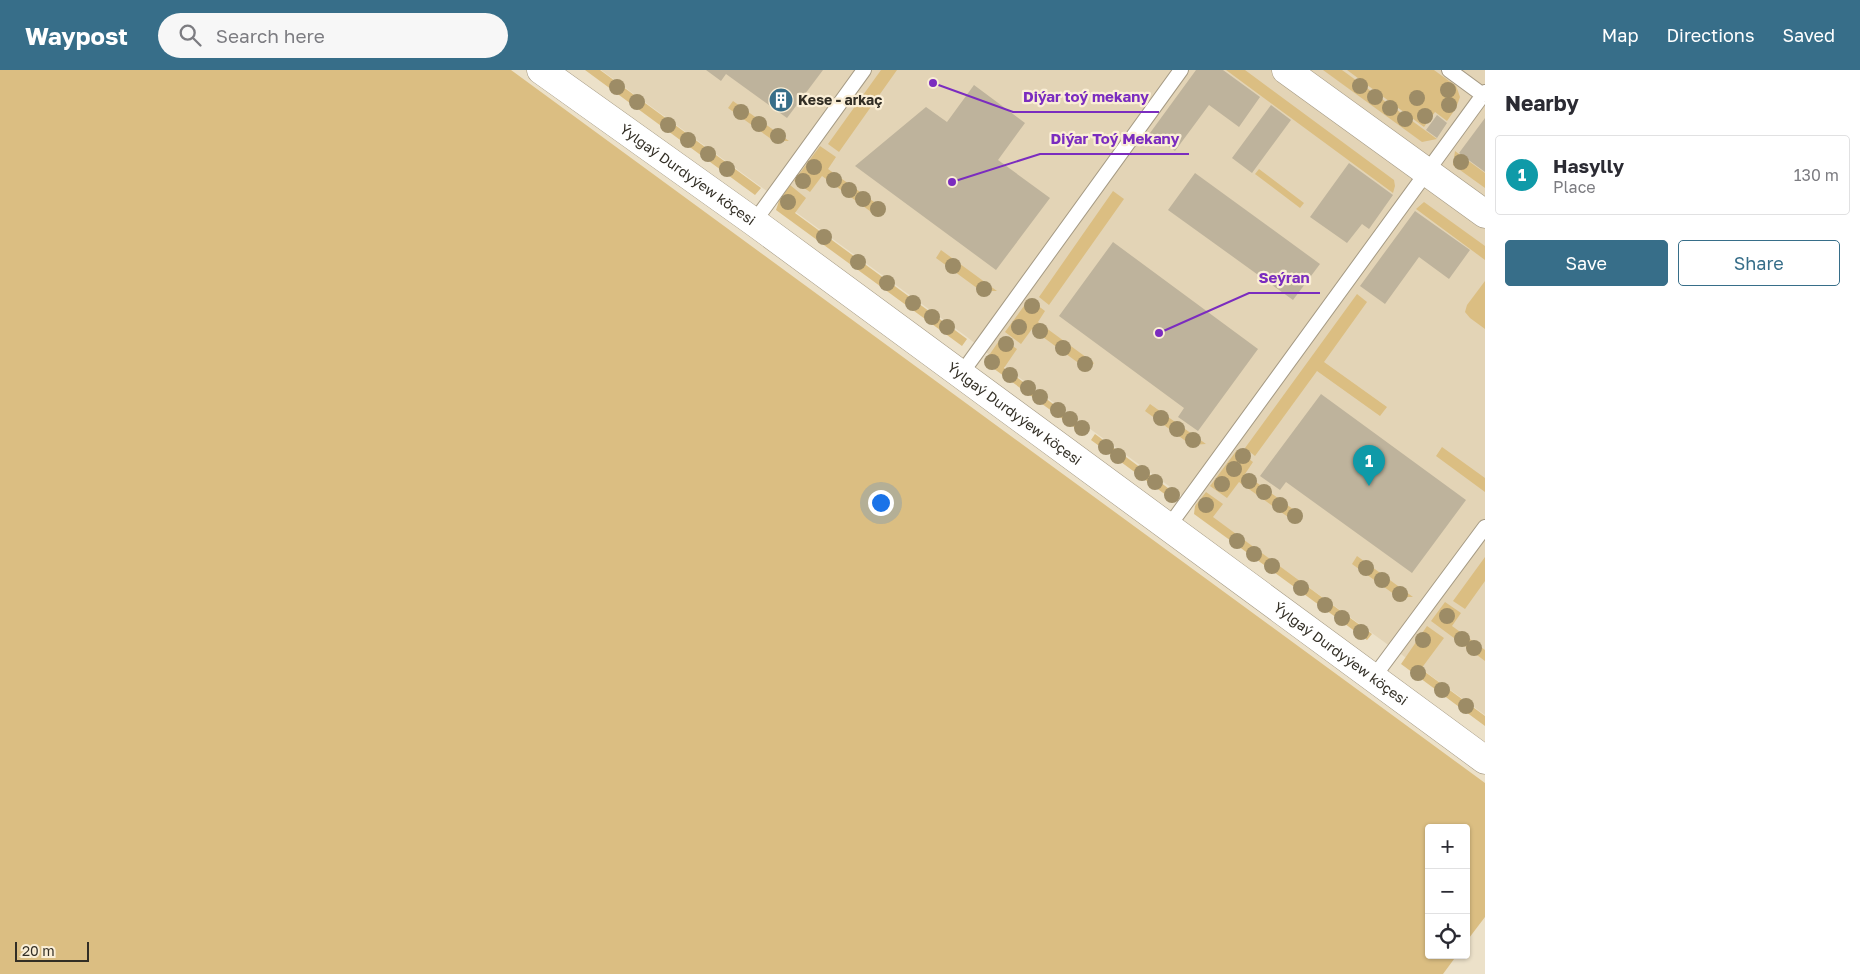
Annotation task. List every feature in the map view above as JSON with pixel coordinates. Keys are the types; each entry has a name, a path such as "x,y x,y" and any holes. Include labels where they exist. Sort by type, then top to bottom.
{"street":[{"name":"Ýylgaý Durdyýew köçesi","path":"542,70 754,222 1485,760"},
{"path":"1286,70 1485,214"}],"lane":[{"path":"754,222 864,70"},
{"path":"961,374 1181,70"},
{"path":"1169,526 1484,93 1448,70"},
{"path":"1373,678 1485,527"}],"shaded area":[{"path":"0,70 511,70 1485,783 1485,917 1470,937 1470,824 1425,824 1425,959 1454,959 1443,974 0,974"},
{"path":"585,70 600,70 761,188 755,195"},
{"path":"601,70 1485,70 1485,715 1006,368 967,337"},
{"path":"881,70 897,70 839,152 828,144"},
{"path":"1226,70 1245,70 1394,180 1393,193"},
{"path":"1323,70 1342,70 1437,139 1422,142"},
{"path":"1347,70 1434,70 1456,86 1460,97 1456,108 1447,121 1435,112 1424,127"},
{"path":"733,101 789,141 774,141 728,108"},
{"path":"820,146 836,157 828,169 884,209 878,217 822,176 810,192 794,181"},
{"path":"1455,151 1485,173 1485,188 1453,165"},
{"path":"1259,169 1304,203 1300,208 1255,174"},
{"path":"790,185 806,198 795,213 967,339 962,346 776,210 779,201"},
{"path":"1113,191 1124,199 1049,305 1039,297"},
{"path":"1424,202 1485,246 1485,260 1416,209"},
{"path":"941,250 997,291 981,291 936,258"},
{"path":"1485,281 1485,329 1465,312 1467,305"},
{"path":"1357,294 1367,302 1324,362 1387,407 1380,416 1317,371 1255,456 1245,448"},
{"path":"1029,299 1045,311 1038,322 1094,363 1088,370 1032,329 1021,344 1005,332"},
{"path":"1001,338 1017,349 1004,368 1086,428 1082,433 986,363 985,361"},
{"path":"1150,404 1206,444 1191,445 1145,411"},
{"path":"1095,434 1176,494 1170,498 1091,440"},
{"path":"1442,447 1485,478 1485,492 1436,456"},
{"path":"1237,450 1253,462 1245,474 1301,515 1295,522 1239,482 1227,498 1210,486"},
{"path":"1206,492 1223,504 1213,517 1372,634 1367,640 1194,514 1195,506"},
{"path":"1357,556 1413,597 1398,597 1352,564"},
{"path":"1485,557 1485,581 1465,609 1453,601"},
{"path":"1445,602 1461,613 1452,626 1485,650 1485,661 1431,621"},
{"path":"1427,626 1444,638 1421,669 1485,716 1485,726 1401,664"}],"building":[{"name":"Kese - arkaç","path":"706,70 823,70 787,118 726,74 721,81"},
{"path":"1196,70 1223,70 1260,97 1239,127 1209,105 1175,151 1150,133"},
{"path":"974,85 1025,123 998,160 1050,198 996,270 855,166 926,107 947,122"},
{"path":"1271,105 1291,120 1252,173 1232,158"},
{"path":"1437,115 1447,123 1437,138 1426,130"},
{"path":"1485,118 1485,172 1459,153"},
{"path":"1349,163 1393,195 1369,229 1362,224 1347,243 1310,217"},
{"path":"1195,173 1320,264 1293,300 1168,210"},
{"path":"1415,211 1470,250 1449,279 1419,257 1385,304 1360,286"},
{"path":"1113,242 1258,349 1198,431 1178,417 1184,408 1059,316"},
{"path":"1321,394 1466,500 1412,573 1286,482 1280,490 1260,476"}],"place":[{"name":"Diýar toý mekany","path":"933,83"},
{"name":"Kese - arkaç","path":"781,100"},
{"name":"Diýar Toý Mekany","path":"952,182"},
{"name":"Seýran","path":"1159,333"},
{"name":"Hasylly","path":"1369,486"}]}
